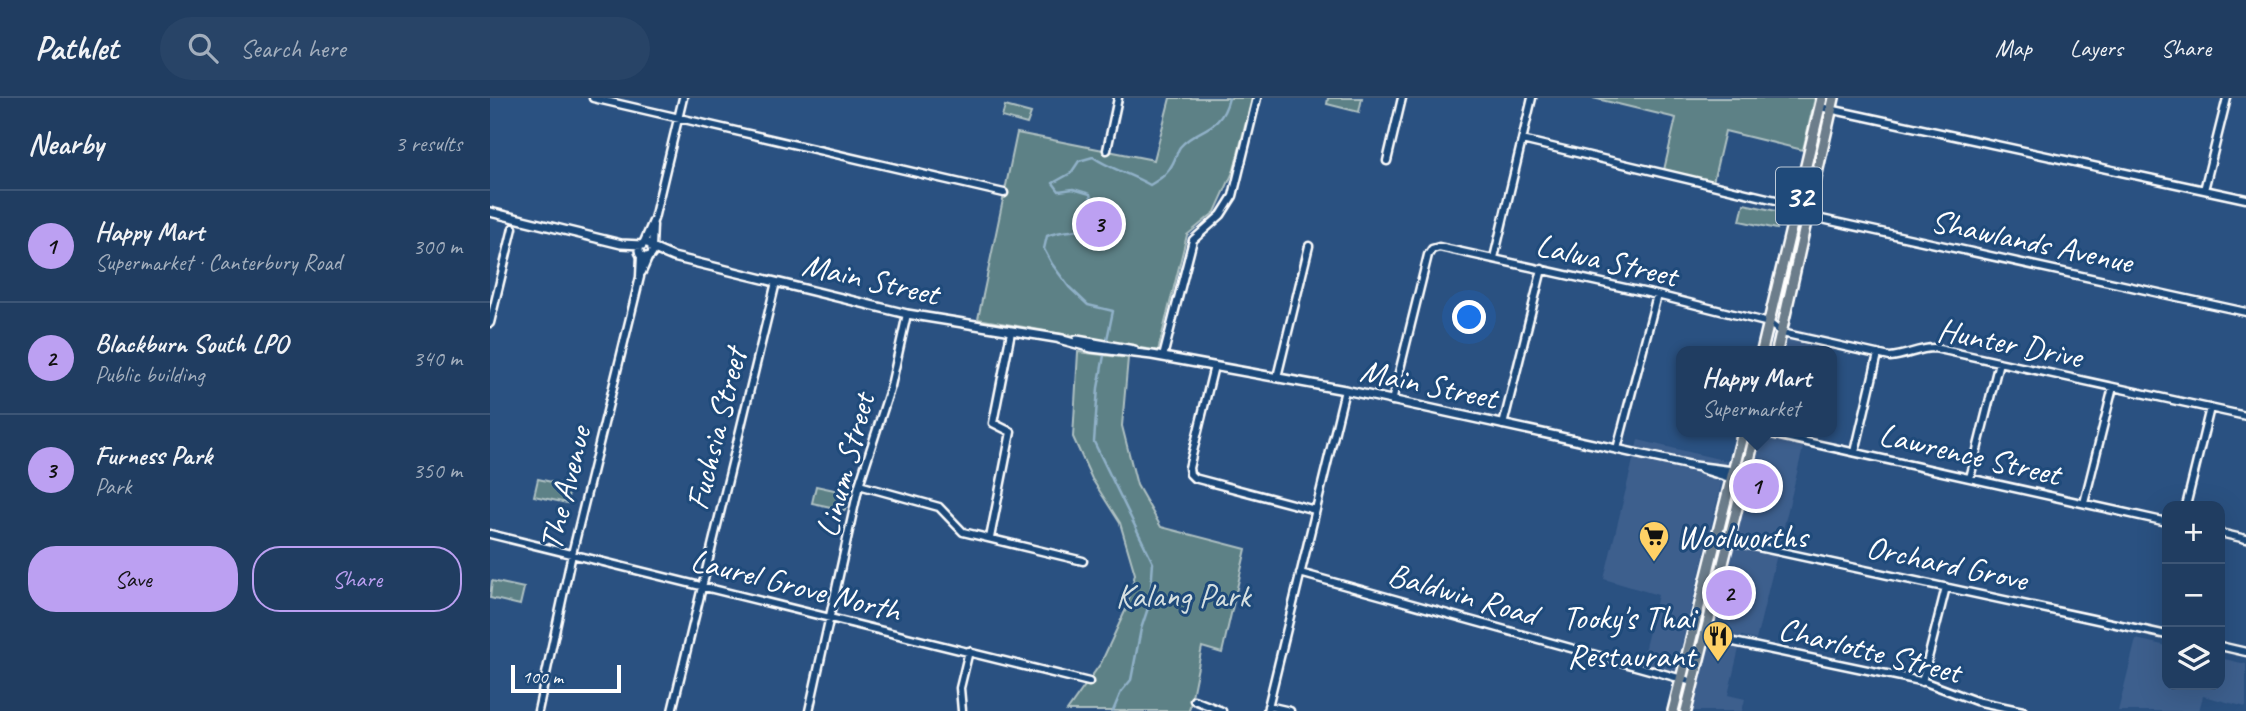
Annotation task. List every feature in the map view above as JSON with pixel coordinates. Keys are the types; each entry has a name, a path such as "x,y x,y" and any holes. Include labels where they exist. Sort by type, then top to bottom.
{"main road":[{"name":"32","path":"1778,346 1834,98"},
{"name":"32","path":"1763,346 1821,102"},
{"path":"1797,205 1809,212"},
{"path":"1673,711 1741,437"},
{"path":"1686,711 1755,437"},
{"path":"1732,475 1745,477"}],"street":[{"path":"593,98 1004,193"},
{"name":"The Avenue","path":"538,711 572,554 683,98"},
{"path":"1107,150 1118,98"},
{"path":"1164,357 1193,240 1221,215 1233,196 1257,98"},
{"path":"1387,161 1402,98"},
{"path":"1494,258 1532,98"},
{"path":"2204,190 2227,98"},
{"path":"1821,102 1832,109 2246,199"},
{"path":"1522,140 1797,205"},
{"name":"Main Street","path":"490,212 907,314 1345,390 1732,475"},
{"name":"Shawlands Avenue","path":"1809,212 2246,312"},
{"path":"490,323 515,218"},
{"path":"1277,377 1308,246"},
{"name":"Lalwa Street","path":"1392,401 1428,255 1432,249 1440,247 1769,323"},
{"path":"1503,425 1542,269"},
{"name":"Fuchsia Street","path":"673,711 776,282"},
{"path":"1617,449 1657,295"},
{"name":"Linum Street","path":"809,711 859,485 891,386 907,314"},
{"name":"Hunter Drive","path":"1769,323 1782,333 1878,354 1901,357 1924,348 1934,348 2246,416"},
{"path":"990,538 1011,432 993,423 1011,332"},
{"path":"1855,452 1878,354"},
{"path":"1970,478 1999,362"},
{"path":"1214,366 1189,468 1190,474 1194,478 1315,510"},
{"path":"2084,503 2113,387"},
{"path":"1290,711 1267,708 1345,390"},
{"path":"2187,501 2210,408"},
{"name":"Lawrence Street","path":"1785,437 2162,521"},
{"path":"859,485 939,507 962,532 1083,561"},
{"name":"Laurel Grove North","path":"490,534 1089,682"},
{"path":"2225,534 2246,539"},
{"name":"Orchard Grove","path":"1716,538 2162,634"},
{"name":"Baldwin Road","path":"1300,573 1693,682"},
{"path":"1922,682 1946,587"},
{"name":"Charlotte Street","path":"1705,636 1922,682 1975,705 2023,711"},
{"path":"2225,647 2246,652"},
{"path":"962,711 960,688 969,651"},
{"path":"1194,700 1222,711"}],"shaded area":[{"path":"1789,328 1830,337 1828,346 1784,346"},
{"path":"1761,437 1806,437 1756,640 1742,636 1728,695 1745,699 1742,711 1690,711"},
{"path":"1638,440 1727,461 1673,680 1639,671 1658,595 1604,579"},
{"path":"2136,639 2162,645 2162,690 2225,690 2225,659 2246,664 2246,707 2203,696 2199,711 2118,711"}],"green space":[{"path":"1170,98 1252,98 1234,170 1215,212 1187,235 1158,351 978,319 1017,133 1154,160"},
{"path":"1328,98 1362,98 1359,112 1327,104"},
{"path":"1593,98 1815,98 1803,150 1725,131 1713,182 1664,170 1676,118"},
{"path":"1005,106 1031,113 1027,124 1002,117"},
{"path":"1744,204 1781,212 1777,229 1740,221"},
{"name":"Kalang Park","path":"1078,352 1128,358 1122,426 1137,485 1161,527 1246,549 1222,653 1202,647 1189,711 1067,711 1101,663 1127,607 1135,574 1120,523 1092,479 1073,437"},
{"path":"538,479 570,486 567,503 534,496"},
{"path":"816,486 848,493 845,510 812,503"},
{"path":"492,581 524,588 520,605 490,598"}],"waterway":[{"path":"1106,344 1113,311 1088,305 1069,287 1044,249 1047,236 1079,230 1096,221 1090,194 1073,189 1059,191 1053,183 1071,173 1079,161 1093,157 1150,185 1169,170 1179,149 1187,140 1220,118 1229,98"},
{"path":"1105,350 1098,388 1094,442 1153,563 1150,602 1141,629 1131,680 1121,692 1113,711"}],"place":[{"name":"Furness Park","path":"1099,224"},
{"name":"Happy Mart","path":"1756,486"},
{"name":"Woolworths","path":"1654,563"},
{"name":"Blackburn South LPO","path":"1729,593"},
{"name":"Tooky's Thai Restaurant","path":"1718,663"}]}
